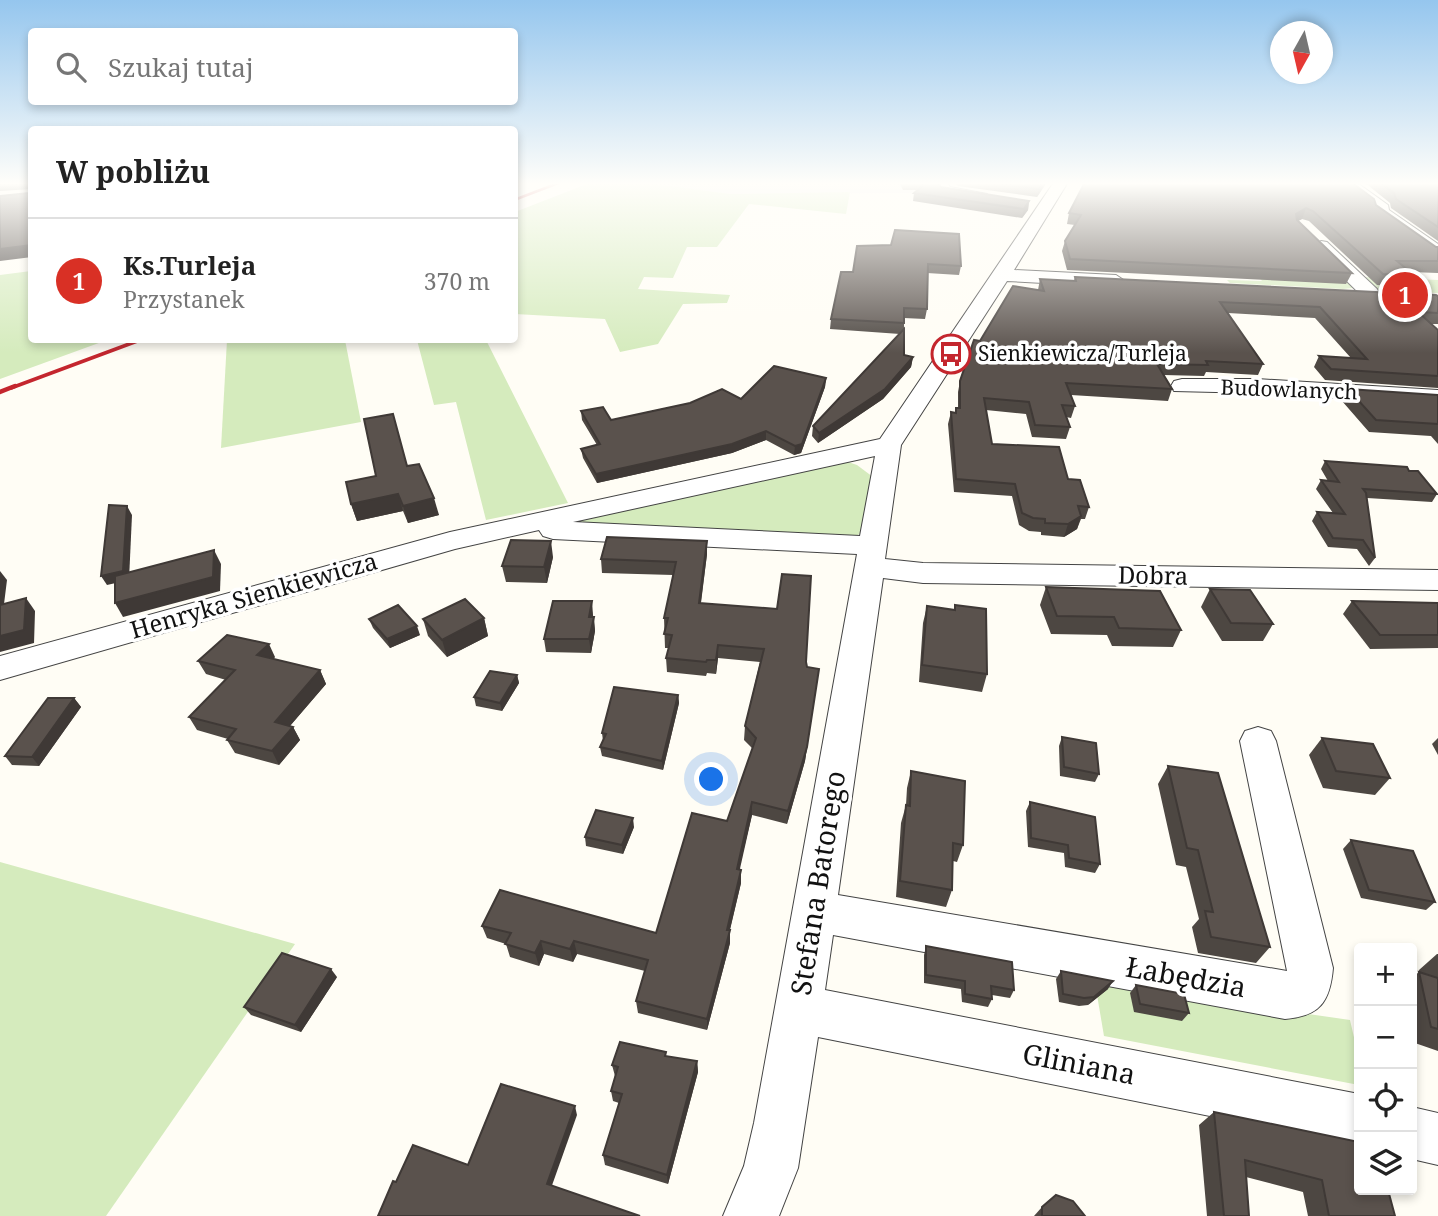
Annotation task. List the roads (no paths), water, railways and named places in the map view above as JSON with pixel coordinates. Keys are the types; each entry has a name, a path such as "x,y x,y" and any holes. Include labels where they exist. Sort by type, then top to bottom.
{"street":[{"path":"870,557 889,445 1025,239"},
{"path":"1314,239 1370,293"},
{"path":"1419,239 1438,252"},
{"path":"1002,275 1138,282"},
{"path":"1343,292 1394,295"},
{"name":"Budowlanych","path":"1182,386 1257,386 1438,397"},
{"name":"Henryka Sienkiewicza","path":"0,668 450,541 889,445"},
{"name":"Henryka Sienkiewicza","path":"510,528 870,557"},
{"name":"Dobra","path":"870,557 914,573 1438,580"},
{"name":"Stefana Batorego","path":"751,1216 771,1168 815,911 870,557"},
{"name":"Łabędzia","path":"815,911 1285,995 1301,994 1308,985 1310,968 1258,741"},
{"name":"Gliniana","path":"798,1009 1354,1119"},
{"path":"1417,1134 1438,1139"}],"railway":[{"path":"11,388 132,343"},
{"path":"0,392 15,386"}],"place":[{"name":"Ks.Turleja","path":"1405,295"},
{"name":"Sienkiewicza/Turleja","path":"951,354"}]}
